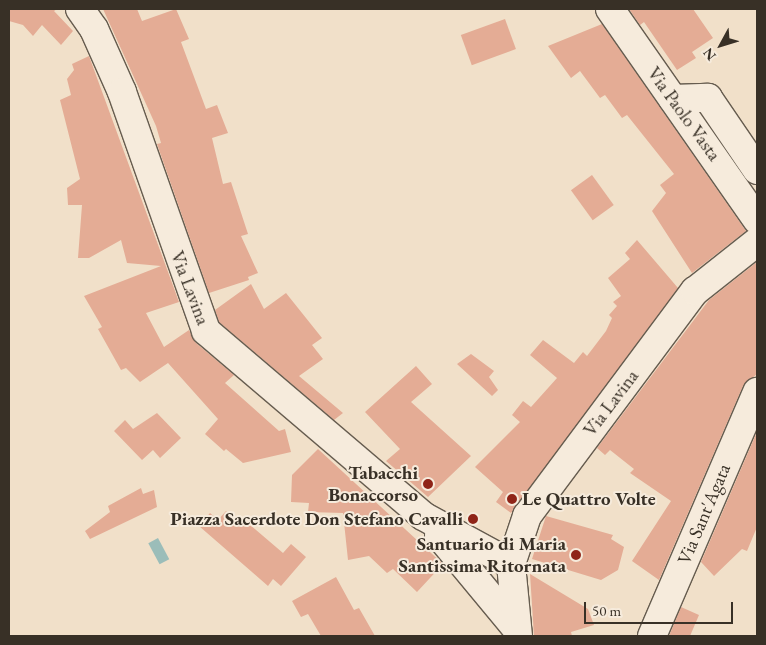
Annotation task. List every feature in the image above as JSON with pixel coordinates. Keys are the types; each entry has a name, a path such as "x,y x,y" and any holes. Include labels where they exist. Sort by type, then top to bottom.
{"street":[{"name":"Via Lavina","path":"80,9 94,29 122,92 206,331 423,516 490,592 516,632"},
{"name":"Via Paolo Vasta","path":"610,9 756,212"},
{"path":"673,99 708,98 757,170"},
{"path":"747,255 757,242"},
{"name":"Via Lavina","path":"516,632 511,564 526,516 695,290 747,255"},
{"name":"Via Sant'Agata","path":"652,636 757,392"},
{"name":"Via Lavina","path":"423,516 511,564"}],"water":[{"path":"158,538 169,559 160,564 148,543"}],"building":[{"path":"9,9 57,9 54,11 73,31 61,45 42,25 33,36 23,25 9,21"},
{"path":"103,9 137,9 142,21 176,9 189,39 181,42 206,109 217,105 228,133 212,138 223,184 231,182 248,234 241,236 258,273 248,277 249,280 209,293 157,144 161,143 156,126"},
{"path":"629,9 693,9 713,38 692,52 696,58 677,70 644,22 640,25"},
{"path":"505,19 516,49 472,65 461,35"},
{"path":"602,24 746,231 692,273 652,211 666,193 660,185 674,174 627,115 622,118 605,95 600,98 580,71 571,78 548,46"},
{"path":"89,56 179,302 146,313 164,347 189,330 196,343 234,375 225,383 279,431 285,429 291,452 243,463 226,449 224,451 205,434 218,419 168,363 140,382 126,368 121,370 98,329 102,327 84,296 161,266 127,263 121,240 89,258 78,258 82,205 68,205 67,188 80,179 60,100 71,95 67,79 74,70 72,64"},
{"path":"592,175 614,205 593,220 571,190"},
{"path":"637,240 678,288 511,513 496,502 503,492 475,467 520,422 512,415 523,401 531,407 557,378 530,355 543,340 574,363 583,352 587,356 606,331 612,318 609,315 617,306 613,302 621,296 608,278 630,259 625,253"},
{"path":"757,262 757,374 743,386 659,580 632,561 671,501 630,473 634,469 610,450 605,455 597,448 709,300"},
{"path":"251,284 264,309 286,293 322,338 312,345 323,359 299,376 343,413 334,420 219,322 215,310"},
{"path":"471,354 494,371 489,377 498,390 492,396 457,364"},
{"path":"416,366 432,384 411,402 471,456 428,497 386,461 400,449 365,412"},
{"path":"157,413 181,438 160,458 153,450 142,460 114,431 125,420 133,429"},
{"path":"756,434 757,527 747,551 742,549 714,576 701,562"},
{"path":"318,449 443,564 417,592 393,569 387,573 369,556 348,560 343,513 308,512 309,503 291,502 292,475"},
{"path":"141,488 143,494 154,490 157,507 90,539 85,531 110,512 108,506"},
{"path":"226,511 240,523 243,519 283,553 291,544 306,557 281,586 273,579 268,586 199,526 210,513 218,520"},
{"name":"Santuario di Maria Santissima Ritornata","path":"546,516 613,535 611,539 624,547 618,570 601,580 532,559"},
{"path":"530,574 588,609 594,625 571,632 572,636 534,636"},
{"path":"336,577 354,610 359,608 375,636 321,636 308,614 301,617 292,601"},
{"path":"681,607 699,615 690,636 669,636"}],"place":[{"name":"Tabacchi Bonaccorso","path":"428,484"},
{"name":"Le Quattro Volte","path":"512,499"},
{"name":"Piazza Sacerdote Don Stefano Cavalli","path":"473,519"},
{"name":"Santuario di Maria Santissima Ritornata","path":"576,555"}]}
